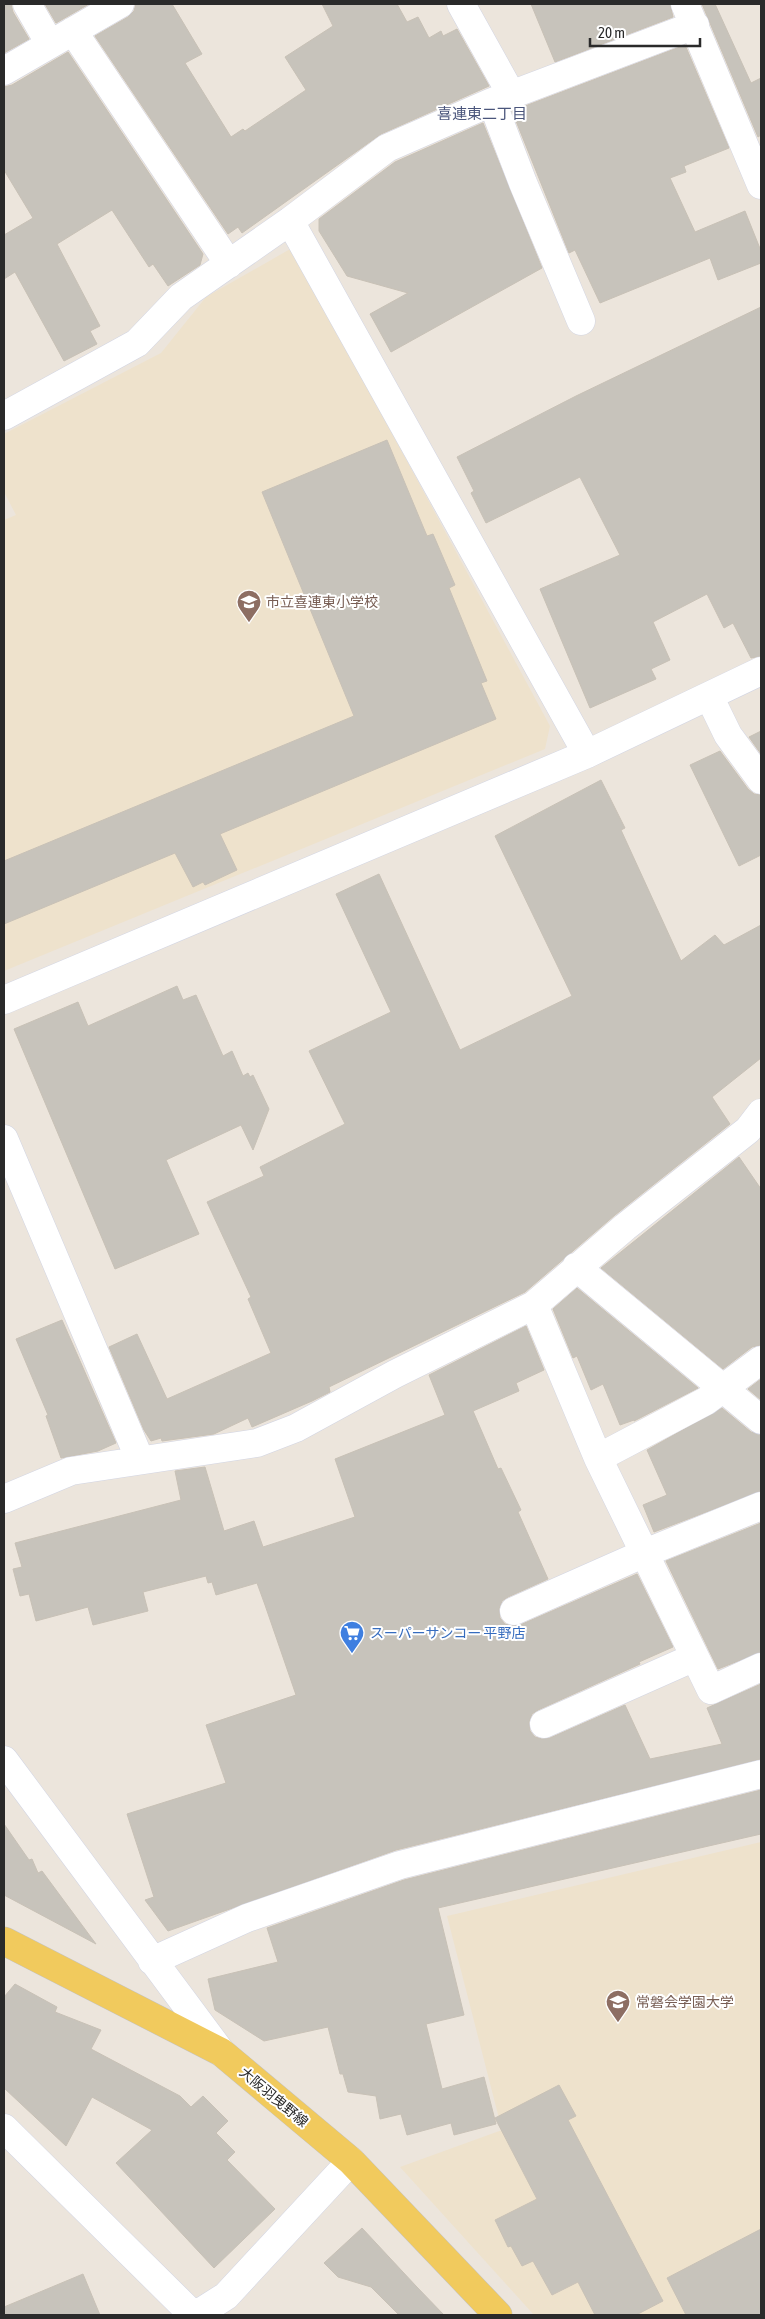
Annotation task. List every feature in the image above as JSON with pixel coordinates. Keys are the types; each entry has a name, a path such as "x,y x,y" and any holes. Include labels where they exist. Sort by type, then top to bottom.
{"main road":[{"name":"大阪羽曳野線","path":"4,1941 221,2052 351,2161 498,2315"}],"street":[{"path":"27,4 50,44"},
{"path":"4,71 120,4"},
{"path":"461,4 502,98 522,183 580,321"},
{"path":"4,416 137,343 181,297 290,221 387,148 690,14 761,185"},
{"path":"73,31 229,264"},
{"path":"290,221 587,754"},
{"path":"4,1000 587,754 761,671"},
{"path":"709,696 728,735 761,780"},
{"path":"4,1499 72,1470 257,1443 296,1428 395,1374 534,1305 576,1267 748,1130 761,1113"},
{"path":"4,1139 140,1460"},
{"path":"576,1267 761,1420"},
{"path":"534,1305 598,1458 711,1690 761,1667"},
{"path":"598,1458 706,1401 761,1360"},
{"path":"514,1611 645,1553 761,1506"},
{"path":"544,1724 695,1656"},
{"path":"4,1760 221,2052"},
{"path":"152,1961 248,1918 400,1865 761,1774"},
{"path":"4,2128 194,2315 226,2296 351,2161"}],"shaded area":[{"name":"市立喜連東小学校","path":"292,248 550,726 545,749 4,971 4,520 16,515 4,492 4,434 161,353 206,297"},
{"name":"常磐会学園大学","path":"761,1842 761,2315 534,2315 400,2167 502,2130 447,1916"}],"building":[{"path":"4,4 11,4 13,12 29,39 4,53"},
{"path":"45,4 89,4 56,23"},
{"path":"136,4 172,4 202,54 185,63 231,137 243,129 245,131 306,90 285,57 333,26 322,4 397,4 407,22 418,17 429,38 441,31 443,36 457,29 489,86 381,134 242,233 238,227 228,234 95,36 128,17 134,11"},
{"path":"531,4 670,4 673,17 555,62"},
{"path":"702,4 715,4 751,83 761,78 761,135 758,137"},
{"path":"685,45 729,148 684,166 686,172 670,178 695,232 745,211 761,251 761,263 718,280 710,258 600,303 575,250 569,253 512,111"},
{"path":"68,52 203,254 200,265 168,286 153,264 149,267 112,210 57,244 100,326 90,331 97,344 64,361 15,272 4,279 4,235 33,218 4,170 4,87 12,85"},
{"path":"483,123 542,268 391,352 370,314 408,293 347,276 319,231 319,219 395,162"},
{"path":"761,307 761,656 751,658 733,623 724,628 707,594 653,622 670,660 651,669 656,679 590,708 540,589 620,555 580,477 486,523 471,493 474,491 457,457 576,396"},
{"path":"387,440 427,536 433,534 455,585 449,588 487,681 481,683 496,719 220,834 237,870 205,885 203,882 193,887 175,853 4,924 4,861 354,716 262,492"},
{"path":"761,731 761,754 749,737"},
{"path":"720,751 748,789 754,794 761,795 761,855 739,866 690,765"},
{"path":"601,780 625,828 621,830 681,961 715,935 724,945 761,925 761,1058 712,1097 730,1124 615,1215 525,1292 329,1387 330,1392 312,1401 252,1427 248,1418 214,1434 162,1441 161,1438 151,1441 144,1430 109,1347 137,1334 167,1399 271,1353 248,1299 251,1297 207,1202 264,1176 260,1167 345,1124 309,1051 391,1012 336,894 379,874 460,1050 572,996 495,836"},
{"path":"177,986 183,1000 196,995 223,1056 232,1051 243,1076 248,1073 250,1077 253,1075 269,1109 253,1150 241,1125 166,1160 199,1234 115,1269 14,1029 78,1002 88,1026"},
{"path":"739,1157 761,1189 761,1345 752,1347 723,1369 601,1268"},
{"path":"577,1288 698,1388 634,1421 620,1425 603,1384 591,1390 577,1356 573,1358 553,1309"},
{"path":"62,1320 116,1443 98,1451 61,1458 46,1416 48,1415 16,1339"},
{"path":"526,1326 544,1370 516,1383 519,1391 473,1411 498,1469 501,1468 521,1510 518,1512 548,1579 502,1601 499,1609 500,1618 505,1624 512,1626 520,1625 637,1574 673,1647 538,1710 532,1714 529,1722 530,1731 535,1737 542,1739 550,1738 625,1705 650,1759 722,1744 707,1708 761,1684 761,1759 396,1850 168,1931 145,1900 154,1897 127,1814 226,1783 206,1725 296,1695 257,1583 216,1595 212,1582 208,1583 206,1576 143,1592 148,1611 93,1625 88,1607 36,1621 29,1594 20,1596 13,1569 22,1567 15,1543 181,1500 175,1471 205,1467 224,1531 254,1521 263,1547 355,1517 335,1459 445,1415 429,1375"},
{"path":"761,1379 761,1400 748,1389"},
{"path":"722,1408 751,1432 761,1435 761,1491 654,1532 643,1505 667,1495 647,1450"},
{"path":"761,1523 761,1652 718,1669 666,1561"},
{"path":"761,1790 761,1834 438,1908 464,2015 426,2024 442,2089 484,2077 496,2124 454,2135 451,2123 407,2135 401,2114 380,2119 376,2096 348,2092 343,2074 340,2074 328,2027 264,2041 215,2010 208,1979 278,1962 267,1928 404,1880"},
{"path":"4,1824 29,1860 32,1859 38,1873 42,1871 96,1944 4,1895"},
{"path":"15,1984 57,2007 55,2012 101,2030 91,2049 180,2096 191,2107 203,2096 228,2121 216,2133 235,2152 227,2160 275,2209 214,2268 116,2163 152,2130 92,2097 66,2146 4,2088 4,1997"},
{"path":"559,2085 576,2116 568,2120 663,2301 636,2315 595,2315 578,2282 552,2295 533,2261 522,2266 511,2246 508,2247 495,2220 537,2199 495,2118"},
{"path":"362,2228 444,2315 399,2315 371,2287 338,2277 324,2263"},
{"path":"761,2229 761,2315 686,2315 667,2278"},
{"path":"83,2274 100,2315 4,2315 4,2307"}],"place":[{"name":"市立喜連東小学校","path":"249,623"},
{"name":"スーパーサンコー 平野店","path":"352,1654"},
{"name":"常磐会学園大学","path":"618,2023"}],"district":[{"name":"喜連東二丁目","path":"482,114"}]}
